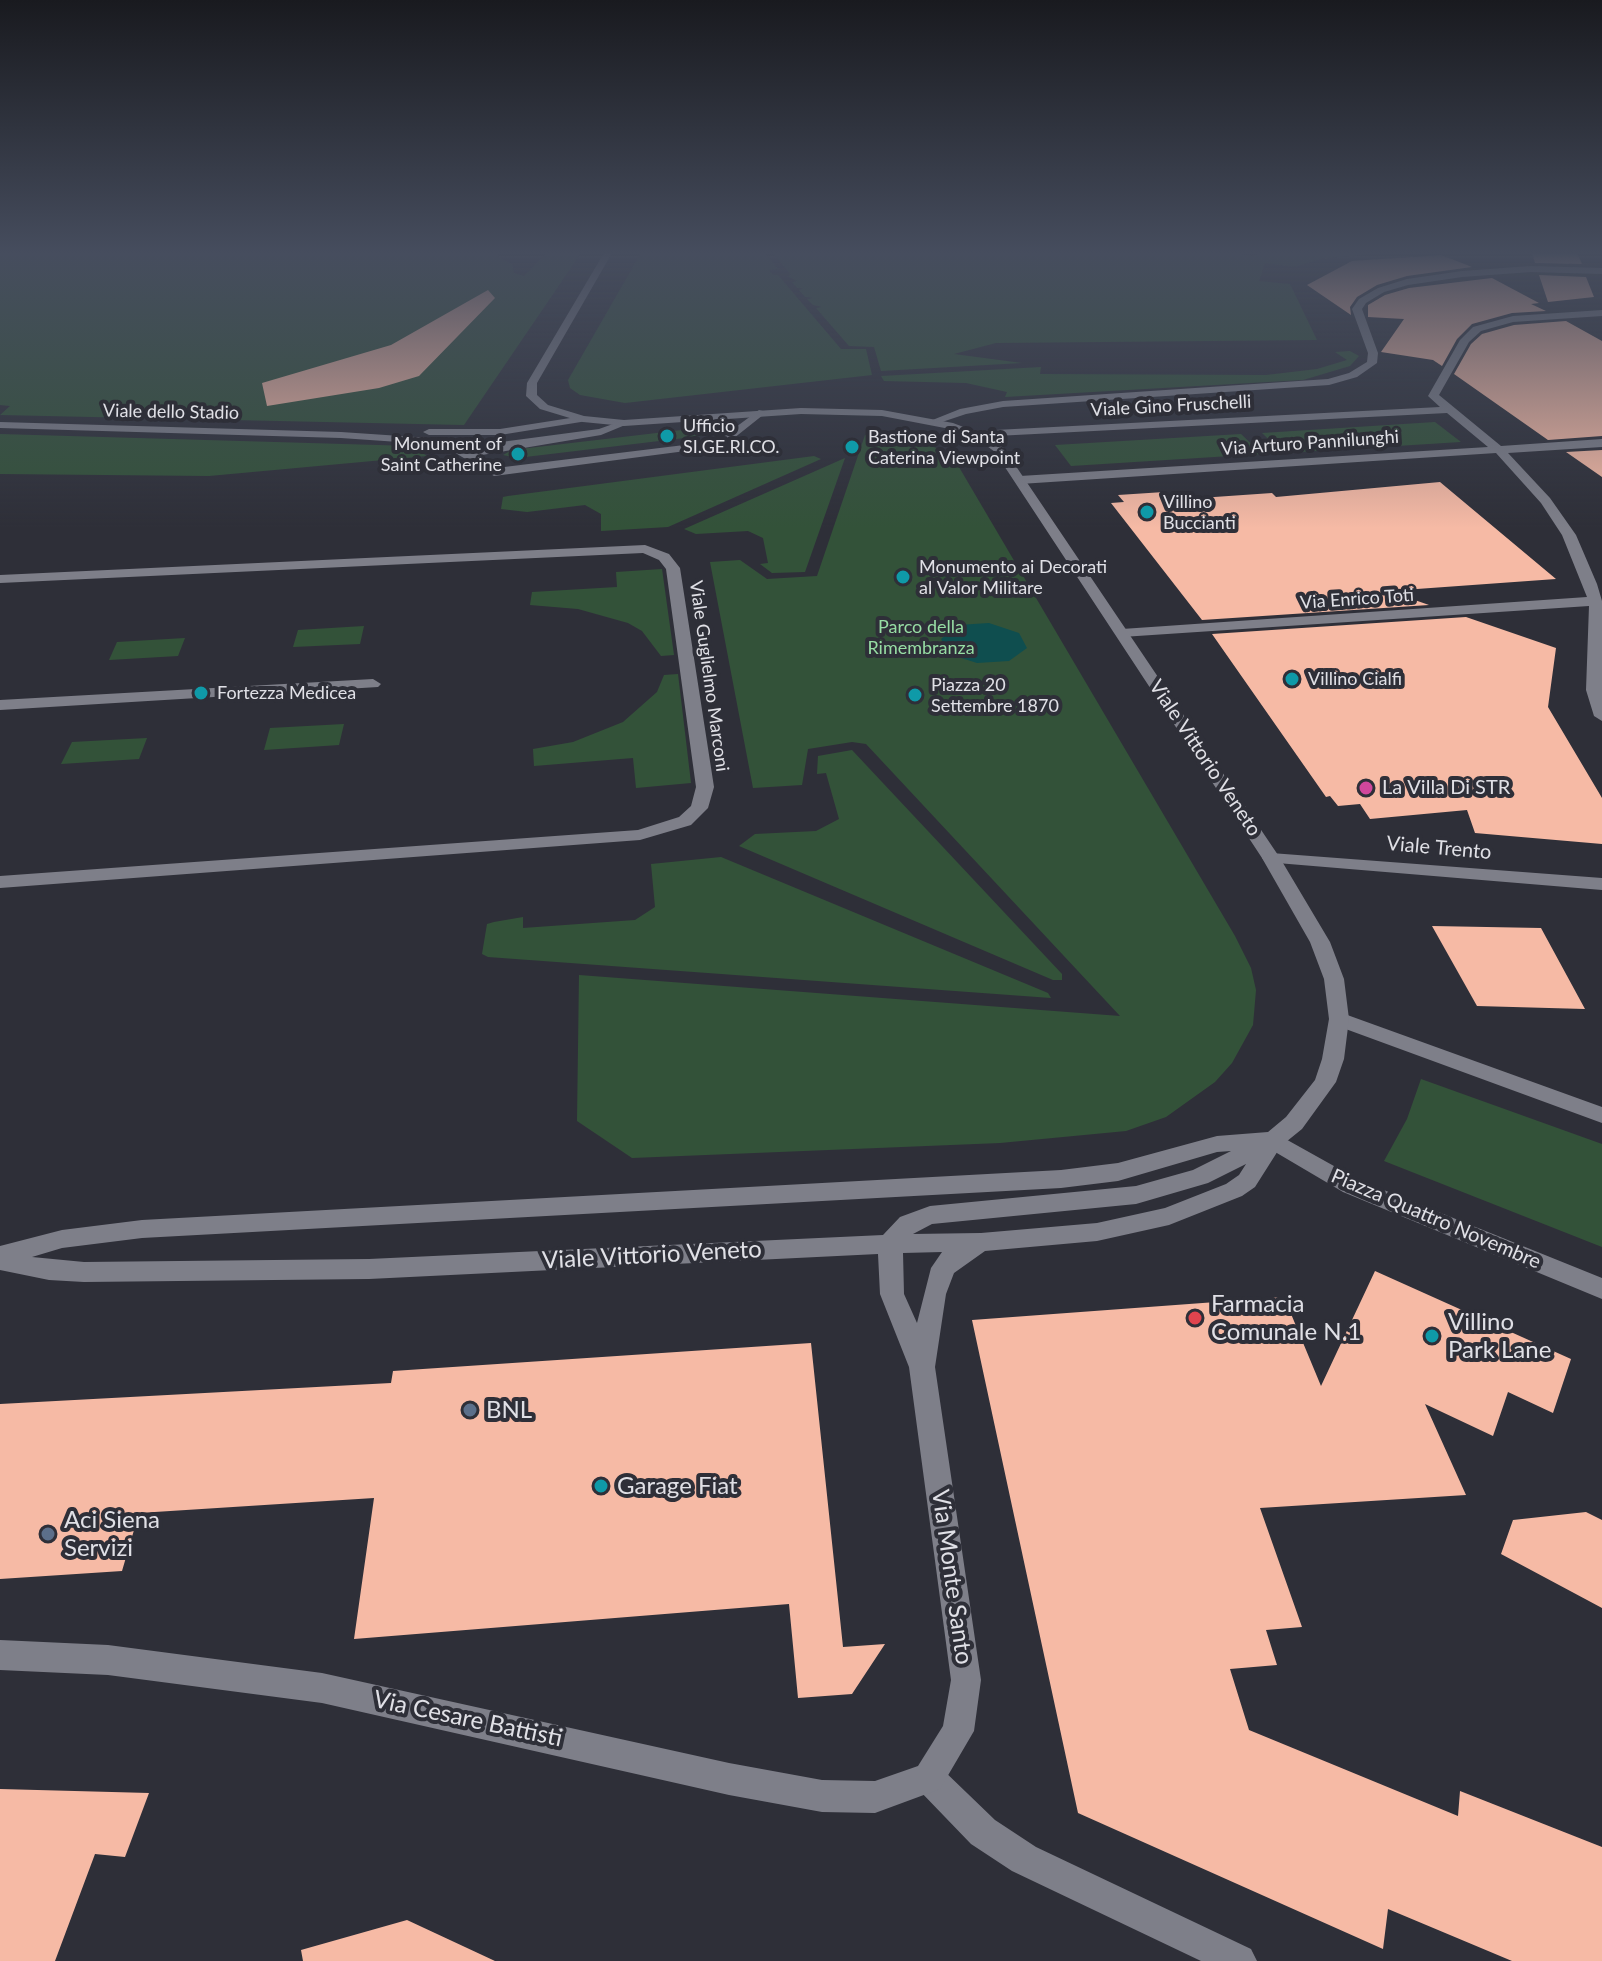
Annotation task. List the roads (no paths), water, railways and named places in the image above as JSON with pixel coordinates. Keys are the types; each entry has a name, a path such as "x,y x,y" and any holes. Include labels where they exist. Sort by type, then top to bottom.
{"street":[{"path":"556,345 530,391 533,399 544,407 583,419 624,423 759,413 849,411 936,421 964,411 1003,404 1329,382 1359,372 1372,363 1374,357 1370,345"},
{"path":"1465,345 1433,391 1433,396 1499,450 1559,518 1595,601 1599,634 1594,690 1602,716"},
{"name":"Viale Gino Fruschelli","path":"976,434 1449,410"},
{"path":"466,455 494,472 720,444 759,413"},
{"path":"692,448 741,414"},
{"name":"Viale dello Stadio","path":"341,435 367,431 500,432 583,419"},
{"name":"Viale Vittorio Veneto","path":"0,1258 49,1270 84,1272 369,1269 890,1243 981,1242 1097,1232 1208,1203 1247,1181 1273,1140 1294,1123 1325,1082 1333,1059 1339,1019 1338,996 1327,958 1271,858 999,450 976,434 936,421"},
{"path":"466,455 501,446 601,432 624,423"},
{"name":"Viale dello Stadio","path":"0,425 341,435 445,442 466,455"},
{"name":"Via Arturo Pannilunghi","path":"1020,480 1602,443"},
{"name":"Viale Guglielmo Marconi","path":"0,579 645,549 664,557 673,568 705,787 699,808 685,821 640,835 0,882"},
{"name":"Via Enrico Toti","path":"1122,633 1595,601"},
{"path":"0,705 373,684"},
{"name":"Viale Trento","path":"1271,858 1602,884"},
{"path":"1339,1019 1602,1115"},
{"path":"890,1243 908,1224 939,1213 1105,1199 1169,1187 1200,1177 1273,1140"},
{"name":"Viale Vittorio Veneto","path":"0,1258 62,1239 172,1226 1061,1179 1118,1172 1217,1144 1273,1140"},
{"name":"Piazza Quattro Novembre","path":"1273,1140 1351,1186 1602,1289"},
{"name":"Via Monte Santo","path":"922,1367 934,1294 943,1268 952,1258 981,1242"},
{"name":"Via Monte Santo","path":"890,1243 892,1294 922,1367 966,1680 958,1731 929,1778"},
{"name":"Via Cesare Battisti","path":"0,1655 108,1660 322,1688 729,1779 822,1796 875,1797 929,1778"},
{"path":"929,1778 983,1832 1024,1859 1239,1961"}],"place":[{"name":"Ufficio SI.GE.RI.CO.","path":"667,436"},
{"name":"Bastione di Santa Caterina Viewpoint","path":"852,447"},
{"name":"Monument of Saint Catherine","path":"518,454"},
{"name":"Villino Buccianti","path":"1147,512"},
{"name":"Monumento ai Decorati al Valor Militare","path":"903,577"},
{"name":"Villino Cialfi","path":"1292,679"},
{"name":"Fortezza Medicea","path":"201,693"},
{"name":"Piazza 20 Settembre 1870","path":"915,695"},
{"name":"La Villa Di STR","path":"1366,788"},
{"name":"Farmacia Comunale N.1","path":"1195,1318"},
{"name":"Villino Park Lane","path":"1432,1336"},
{"name":"BNL","path":"470,1410"},
{"name":"Garage Fiat","path":"601,1486"},
{"name":"Aci Siena Servizi","path":"48,1534"}],"park label":[{"name":"Parco della Rimembranza","path":"921,637"}]}
